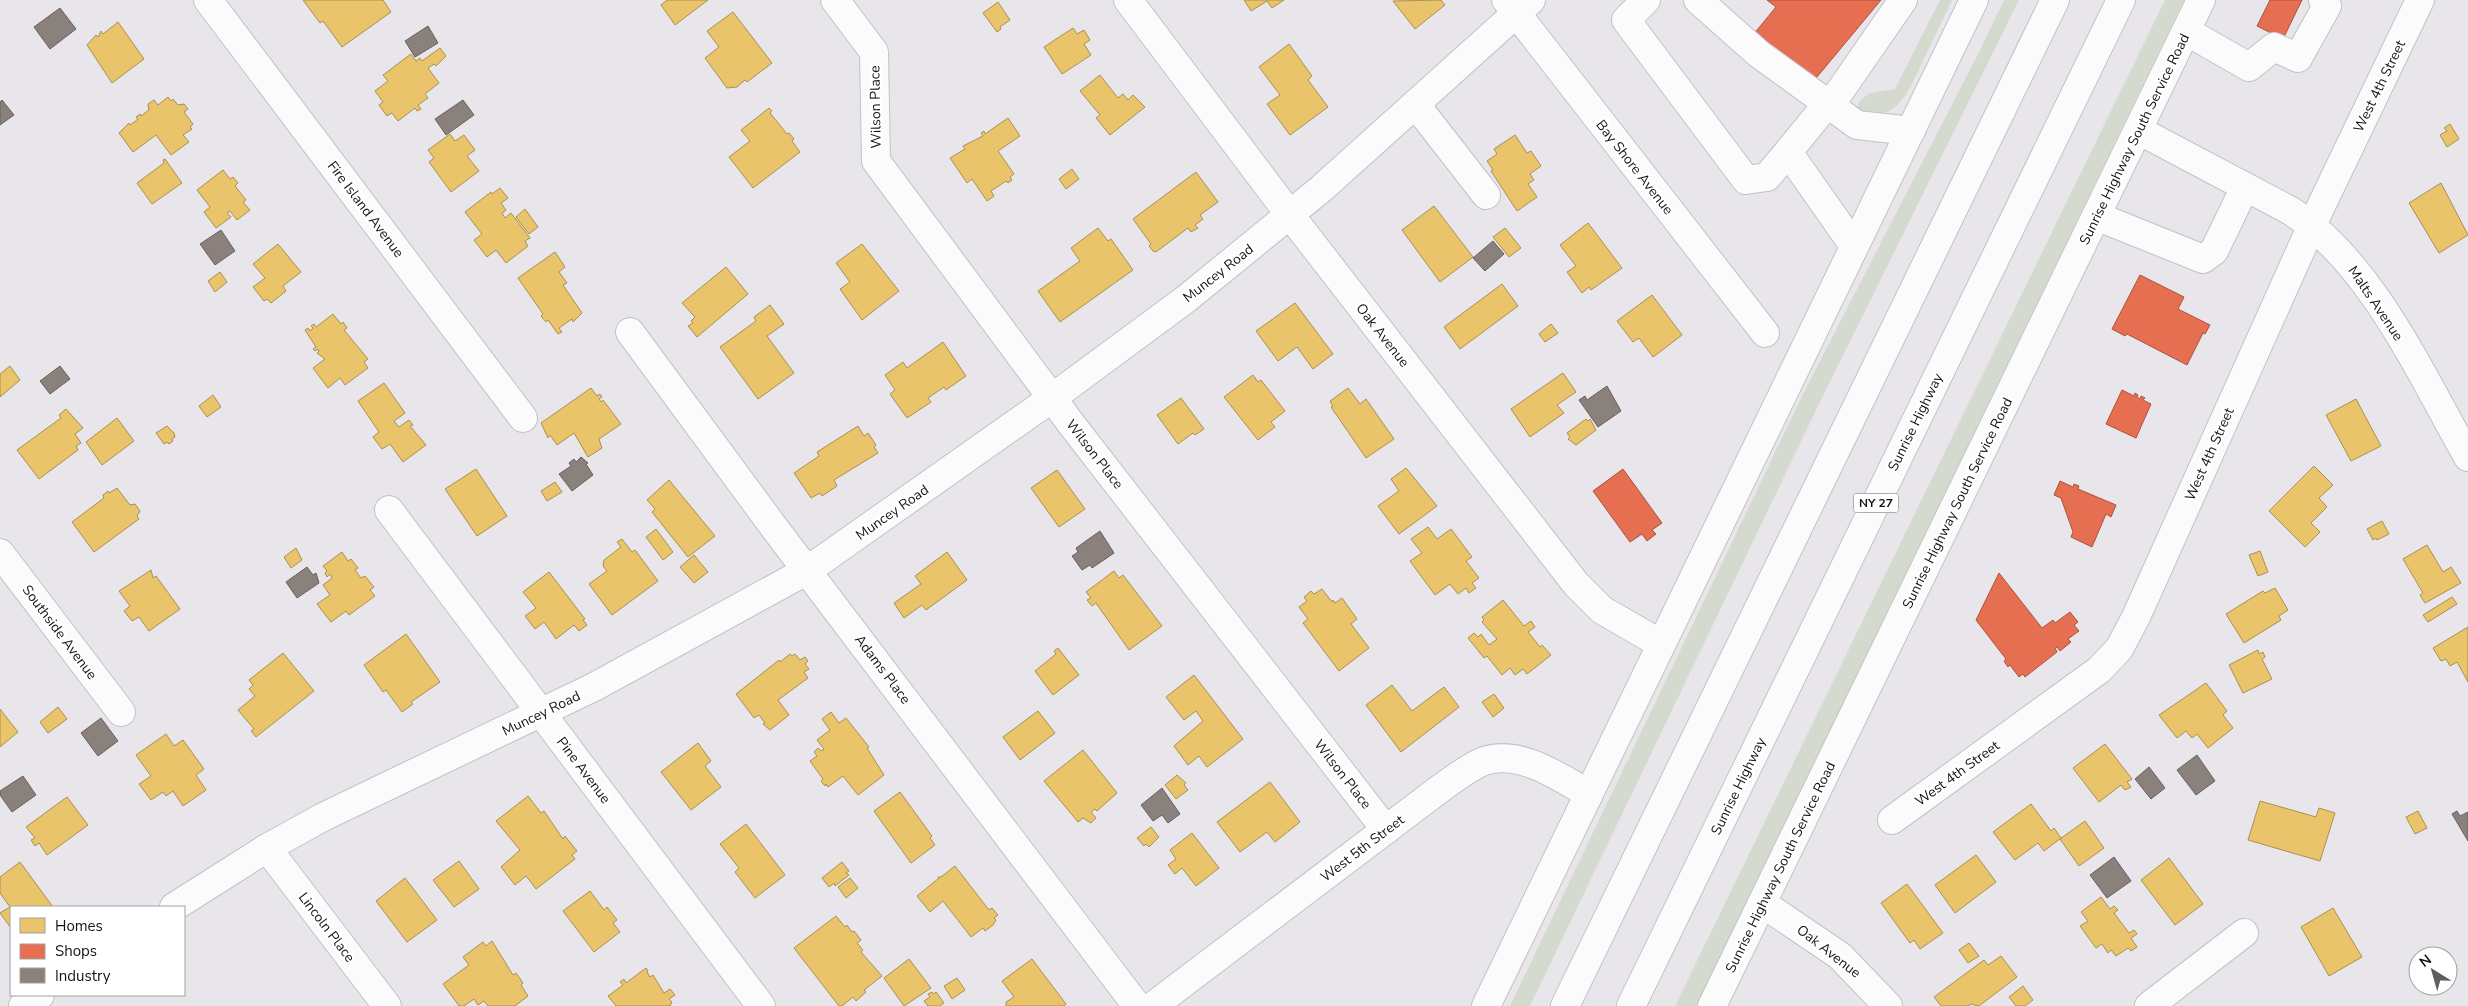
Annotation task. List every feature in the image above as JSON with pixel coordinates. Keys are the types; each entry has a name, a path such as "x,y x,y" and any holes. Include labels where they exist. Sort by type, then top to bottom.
{"main road":[{"name":"Fire Island Avenue","path":"208,0 524,418"},
{"name":"Wilson Place","path":"835,0 874,52 876,162 1052,398 1386,830"},
{"name":"Oak Avenue","path":"1128,0 1290,215 1576,584 1602,610 1661,644"},
{"path":"1646,0 1626,20 1746,180 1767,177 1828,102 1838,94 1903,0"},
{"path":"1698,0 1759,54 1828,102 1857,125 1911,131"},
{"path":"1486,1006 1974,0"},
{"path":"1566,1006 2055,0"},
{"name":"Sunrise Highway","path":"1631,1006 2121,0"},
{"name":"Sunrise Highway South Service Road","path":"1712,1006 2201,0"},
{"path":"2186,31 2250,67 2274,47 2298,58 2327,6 2323,0"},
{"name":"West 4th Street","path":"1892,820 2099,670 2119,648 2140,608 2312,225 2420,0"},
{"name":"Muncey Road","path":"176,906 267,848 382,788 541,714 808,570 1052,398 1186,299 1290,215 1416,105 1518,5"},
{"name":"Bay Shore Avenue","path":"1518,5 1765,333"},
{"path":"1416,105 1486,195"},
{"name":"Malts Avenue","path":"2138,130 2246,187 2312,225 2355,270 2386,314 2468,457"},
{"path":"1788,152 1854,246"},
{"path":"2096,216 2203,259 2214,251 2246,187"},
{"name":"Adams Place","path":"630,332 1137,1006"},
{"name":"Pine Avenue","path":"389,510 761,1006"},
{"name":"Southside Avenue","path":"0,553 121,712"},
{"name":"West 5th Street","path":"1153,1006 1458,776 1483,762 1496,759 1523,761 1589,794"},
{"name":"Lincoln Place","path":"267,848 387,1006"},
{"name":"Oak Avenue","path":"1762,903 1840,956 1870,984 1888,1006"},
{"path":"2149,1006 2244,933"},
{"path":"23,1006 38,996"}],"shaded area":[{"path":"1940,0 1952,0 1910,88 1901,101 1892,109 1880,115 1865,118 1857,111 1859,101 1870,93 1895,89"},
{"path":"2004,0 2019,0 1819,404 1530,1006 1510,1006 1802,396"},
{"path":"2165,0 2184,0 1696,1006 1675,1006"}],"building: Homes":[{"path":"303,0 383,0 391,12 342,47 323,21 320,23"},
{"path":"667,0 708,0 675,25 661,5"},
{"path":"1244,0 1284,0 1272,8 1267,1 1251,11"},
{"path":"1441,0 1445,5 1415,29 1393,1"},
{"path":"998,2 1010,20 1000,27 1001,29 997,32 983,13"},
{"path":"733,12 772,63 747,82 745,80 737,87 727,88 705,58 719,47 707,31"},
{"path":"118,22 144,59 112,83 87,45 96,35 98,37 101,31 103,34"},
{"path":"1073,28 1077,34 1084,30 1090,40 1084,44 1091,55 1062,74 1044,47"},
{"path":"1289,44 1312,76 1308,80 1328,107 1290,135 1267,104 1280,95 1259,67"},
{"path":"440,48 446,56 436,66 434,64 428,68 439,83 425,94 428,98 418,105 421,109 417,111 415,108 398,121 392,113 387,116 379,105 383,102 375,91 388,81 383,75 411,54 416,61 420,58 422,61"},
{"path":"1100,75 1118,98 1123,94 1128,100 1133,95 1145,107 1110,135 1096,118 1100,115 1080,91"},
{"path":"168,97 171,101 173,99 178,105 184,104 188,109 184,112 193,124 190,127 192,129 183,135 189,142 171,155 156,135 133,152 119,133 129,123 130,125 138,119 136,117 149,110 148,104 154,100 158,105"},
{"path":"769,108 772,111 770,113 787,134 789,133 794,139 792,141 800,152 753,188 729,157 750,141 741,130"},
{"path":"1008,118 1020,136 998,151 1014,174 1010,177 1012,180 1008,183 1006,181 991,191 994,196 987,201 972,179 967,183 950,158 965,149 963,146 983,136 981,133 984,131 985,134"},
{"path":"2450,124 2459,139 2447,147 2440,135 2447,131 2444,128"},
{"path":"450,134 455,141 464,135 475,150 467,156 479,171 451,192 429,162 434,158 428,150"},
{"path":"1515,135 1527,153 1531,151 1541,166 1530,174 1534,180 1528,184 1537,197 1517,211 1491,171 1493,170 1487,161 1497,154 1494,149"},
{"path":"165,159 182,183 152,204 137,183 164,163 163,160"},
{"path":"1072,169 1079,179 1066,189 1059,179"},
{"path":"223,170 230,179 233,177 238,183 235,186 246,200 243,202 250,210 237,220 230,211 227,213 231,217 216,228 204,212 210,207 197,190"},
{"path":"1196,172 1218,202 1200,215 1203,219 1195,225 1198,228 1191,232 1188,228 1156,252 1153,251 1149,246 1151,244 1133,219"},
{"path":"2441,183 2468,235 2439,253 2409,203"},
{"path":"500,188 508,198 501,203 506,210 502,213 505,218 511,213 530,238 525,241 528,246 506,263 496,250 487,257 474,240 482,234 465,212 491,192 492,194"},
{"path":"1434,206 1473,257 1440,282 1402,230"},
{"path":"525,209 538,227 529,234 516,217"},
{"path":"1588,223 1622,268 1591,290 1589,287 1582,293 1567,272 1576,266 1560,245"},
{"path":"1098,228 1108,241 1111,239 1133,270 1060,322 1038,291 1080,261 1071,248"},
{"path":"1505,228 1521,248 1509,257 1493,237"},
{"path":"278,244 301,272 283,286 286,291 271,303 267,299 264,301 253,287 265,278 253,264"},
{"path":"862,244 899,291 862,320 840,289 850,282 836,263"},
{"path":"555,252 565,267 559,272 567,283 563,285 582,313 573,322 572,319 559,328 562,332 558,334 548,320 546,322 541,316 543,314 518,278"},
{"path":"726,267 748,294 697,337 688,326 693,323 691,321 695,317 682,303"},
{"path":"220,272 227,282 215,292 208,281"},
{"path":"1502,284 1518,306 1460,349 1444,327"},
{"path":"1652,295 1682,335 1653,357 1639,338 1633,342 1617,321"},
{"path":"1295,303 1333,354 1313,369 1297,347 1278,361 1256,331"},
{"path":"770,305 784,324 767,336 794,373 758,399 720,347 756,321 754,317"},
{"path":"333,314 341,324 343,322 347,328 344,330 368,359 364,362 368,368 345,385 340,378 328,388 313,368 325,359 317,353 318,349 315,351 313,349 316,347 305,330 308,328 310,331 313,328 311,326 314,324 316,327"},
{"path":"1551,324 1558,333 1545,342 1539,334"},
{"path":"943,342 966,376 946,390 944,387 928,398 931,402 907,418 890,394 895,390 885,375 903,362 907,368"},
{"path":"10,366 20,380 0,397 0,374"},
{"path":"1563,373 1576,392 1557,405 1564,413 1530,437 1511,409"},
{"path":"1253,375 1258,382 1261,380 1285,411 1271,422 1275,427 1258,440 1224,397"},
{"path":"384,383 405,413 394,421 399,427 409,420 413,425 410,426 426,445 403,462 390,444 382,449 373,437 379,432 358,401"},
{"path":"591,388 597,396 600,394 602,397 599,399 601,402 603,400 621,424 599,439 602,448 588,457 574,433 557,445 550,435 548,438 541,423"},
{"path":"1348,388 1360,404 1366,399 1394,439 1366,458 1331,407 1333,406 1330,401"},
{"path":"213,395 221,407 207,417 199,406"},
{"path":"1181,398 1204,429 1195,435 1193,433 1178,444 1157,415"},
{"path":"2356,399 2381,446 2351,461 2326,415"},
{"path":"66,409 83,428 75,434 81,443 76,446 78,450 39,479 17,450 61,418 59,415"},
{"path":"117,418 134,441 102,465 86,442"},
{"path":"1586,419 1588,421 1590,419 1596,430 1576,445 1568,439 1570,437 1567,433"},
{"path":"167,426 174,433 175,437 169,444 167,442 164,444 156,433"},
{"path":"858,426 864,436 868,433 876,445 874,447 878,453 834,480 837,486 822,496 820,493 811,498 794,473 819,456 817,452"},
{"path":"2314,466 2333,485 2319,498 2327,507 2311,523 2320,532 2305,547 2269,511"},
{"path":"1406,468 1437,506 1399,534 1378,506 1399,491 1391,479"},
{"path":"476,469 507,516 477,536 445,489"},
{"path":"1057,470 1085,509 1059,527 1031,488"},
{"path":"669,480 715,536 688,557 652,512 655,509 647,500"},
{"path":"555,482 562,492 547,501 541,491"},
{"path":"117,488 130,505 135,504 140,511 137,516 139,519 94,552 72,522 104,498 103,495 108,491 109,493"},
{"path":"2382,521 2389,534 2373,540 2367,529"},
{"path":"1428,527 1437,539 1451,529 1472,557 1466,561 1479,578 1472,583 1476,588 1469,593 1466,588 1458,594 1450,584 1435,595 1410,561 1422,553 1411,539"},
{"path":"656,529 673,552 663,560 646,537"},
{"path":"622,539 632,552 635,550 658,581 612,615 589,584 607,571 603,566 604,560 621,547 617,542"},
{"path":"2427,545 2443,572 2451,567 2461,583 2425,603 2420,595 2423,593 2403,559"},
{"path":"296,548 302,560 291,568 284,557"},
{"path":"2260,551 2268,572 2258,576 2249,555"},
{"path":"342,552 348,561 351,559 358,568 355,570 361,578 365,576 374,587 370,590 375,596 349,615 346,611 331,622 317,604 330,595 323,585 332,578 330,574 327,577 325,573 327,571 323,566"},
{"path":"947,552 967,580 926,610 922,605 904,618 894,603 921,584 915,576"},
{"path":"694,555 708,572 694,583 680,567"},
{"path":"151,570 153,578 156,576 180,609 149,631 139,617 132,621 124,611 130,606 119,591"},
{"path":"1114,571 1119,578 1123,575 1162,626 1129,650 1096,603 1092,606 1087,600 1091,598 1086,592"},
{"path":"549,572 585,619 583,620 587,625 579,631 574,625 556,639 544,622 535,629 525,616 536,608 523,592"},
{"path":"2275,588 2288,610 2279,616 2281,620 2244,643 2226,614 2263,591 2265,593"},
{"path":"1322,589 1332,602 1333,600 1335,603 1342,598 1357,619 1351,624 1369,648 1339,671 1303,623 1308,619 1299,607 1307,601 1304,597 1311,591 1314,594"},
{"path":"2452,597 2457,604 2428,622 2423,615"},
{"path":"1503,600 1524,626 1531,621 1535,627 1528,632 1540,647 1542,645 1551,655 1527,674 1523,669 1515,675 1510,668 1502,675 1487,656 1484,658 1468,638 1474,633 1478,637 1481,634 1489,645 1497,639 1482,622 1484,620 1482,617"},
{"path":"2468,627 2468,682 2457,662 2450,666 2446,659 2441,661 2433,648"},
{"path":"406,634 440,682 411,702 413,704 402,712 386,690 383,692 364,665"},
{"path":"1058,648 1079,675 1053,695 1035,671 1056,654 1054,651"},
{"path":"2258,650 2259,654 2263,652 2265,657 2262,659 2272,679 2243,693 2229,665"},
{"path":"283,653 314,691 256,737 251,731 254,729 238,710 255,696 249,689 253,685 249,680"},
{"path":"790,654 792,656 795,654 800,660 805,657 808,661 805,664 809,669 804,672 808,678 778,700 789,715 770,730 763,724 765,723 759,715 754,718 736,694 779,660 780,662"},
{"path":"1194,675 1243,739 1207,767 1199,756 1188,765 1174,746 1203,721 1196,711 1184,720 1166,697"},
{"path":"2206,683 2227,711 2223,715 2233,728 2208,748 2197,734 2192,738 2186,731 2177,738 2159,715"},
{"path":"1392,685 1412,711 1444,687 1459,707 1401,752 1366,705"},
{"path":"1494,694 1504,708 1493,717 1482,702"},
{"path":"58,707 67,719 48,733 40,722"},
{"path":"0,709 18,732 0,747"},
{"path":"1038,711 1055,733 1020,760 1003,737"},
{"path":"831,712 839,723 846,718 869,747 867,748 884,775 858,795 843,776 828,787 826,784 825,786 821,781 823,779 810,761 817,756 814,752 818,748 821,751 824,749 817,740 830,730 822,719"},
{"path":"166,734 174,746 183,740 204,769 196,775 206,790 183,806 173,791 166,796 163,792 151,800 139,784 151,776 136,755"},
{"path":"698,743 711,761 705,766 721,787 691,810 661,772"},
{"path":"2105,744 2132,779 2127,782 2131,787 2125,790 2121,785 2099,802 2073,768"},
{"path":"1083,750 1117,793 1097,811 1095,809 1091,812 1096,818 1091,823 1083,818 1078,822 1044,781"},
{"path":"1177,775 1186,783 1184,785 1188,790 1176,799 1165,785"},
{"path":"1270,782 1300,822 1275,842 1267,832 1240,852 1217,822"},
{"path":"900,792 932,836 930,838 935,845 911,863 874,811"},
{"path":"528,796 541,813 544,811 563,839 565,836 577,851 572,855 575,859 536,889 526,876 515,885 501,867 520,850 496,821"},
{"path":"67,797 88,825 47,855 39,843 35,846 31,840 35,838 26,827"},
{"path":"2260,801 2316,817 2319,808 2335,813 2320,861 2248,840"},
{"path":"2031,804 2051,831 2054,828 2061,838 2044,851 2038,843 2015,860 1993,832"},
{"path":"2418,811 2427,828 2415,834 2406,817"},
{"path":"2085,821 2104,848 2079,866 2060,839"},
{"path":"746,824 785,875 755,898 735,872 739,868 720,844"},
{"path":"1151,827 1159,837 1149,847 1146,844 1144,846 1137,838"},
{"path":"1192,833 1219,868 1196,886 1182,868 1175,874 1168,865 1176,859 1170,850"},
{"path":"1976,855 1996,882 1955,913 1935,885"},
{"path":"2169,858 2203,904 2175,925 2141,880"},
{"path":"459,861 479,889 454,907 433,880"},
{"path":"20,862 52,906 10,907 0,893 0,877"},
{"path":"842,862 849,871 846,873 849,875 835,886 834,883 829,887 822,878"},
{"path":"955,866 989,910 992,908 998,915 994,918 996,920 993,925 985,931 983,928 971,937 943,901 930,912 917,896 938,877 941,877"},
{"path":"405,878 437,920 407,942 376,901"},
{"path":"850,878 858,888 846,898 838,887"},
{"path":"1907,884 1943,933 1920,949 1914,940 1910,943 1881,903"},
{"path":"590,891 604,910 607,907 617,920 613,923 620,932 594,952 563,911"},
{"path":"2101,897 2110,909 2114,906 2118,910 2114,913 2129,933 2134,930 2137,934 2131,938 2137,947 2131,951 2128,948 2116,956 2111,950 2108,953 2102,944 2096,948 2080,926 2088,921 2081,912"},
{"path":"10,907 10,927 0,913"},
{"path":"2333,908 2362,957 2329,976 2301,927"},
{"path":"836,916 845,927 847,925 861,940 857,943 863,950 861,952 882,976 864,990 866,992 856,1001 853,997 842,1006 839,1006 794,948"},
{"path":"492,941 513,975 516,973 523,983 521,985 528,996 515,1006 488,1006 484,1001 478,1005 474,999 464,1006 459,1006 443,984 469,965 463,957 483,942 486,946"},
{"path":"1969,943 1979,956 1968,963 1959,950"},
{"path":"2001,956 2017,977 1979,1006 1971,1004 1968,1006 1941,1006 1934,997 1984,960 1988,965"},
{"path":"909,959 931,988 904,1006 884,978"},
{"path":"1032,959 1066,1004 1064,1006 1006,1006 1006,1002 1014,997 1002,981"},
{"path":"646,968 650,977 653,975 664,993 670,989 675,995 669,999 672,1002 670,1006 616,1006 608,996 623,985 620,982 624,979 626,983"},
{"path":"957,978 965,990 952,999 944,986"},
{"path":"2023,986 2033,1000 2025,1006 2016,1006 2009,997"},
{"path":"932,992 934,994 936,992 944,1003 940,1006 928,1006 924,1001 930,997 928,994"}],"building: Shops":[{"path":"1767,0 1881,0 1812,83 1753,35 1776,7"},
{"path":"2270,0 2302,0 2283,39 2257,26"},
{"path":"2140,275 2184,297 2178,309 2210,325 2205,334 2203,333 2187,365 2127,334 2125,336 2112,329"},
{"path":"2122,390 2134,396 2135,393 2138,395 2137,397 2140,399 2141,396 2145,398 2143,400 2151,404 2136,438 2106,424"},
{"path":"1623,469 1662,523 1652,530 1656,534 1647,541 1642,534 1630,542 1593,491"},
{"path":"2060,481 2073,487 2074,484 2079,486 2078,489 2116,505 2111,517 2106,514 2092,547 2071,537 2073,532 2061,498 2054,495"},
{"path":"1999,573 2042,628 2053,620 2055,623 2070,612 2078,622 2074,625 2079,631 2068,639 2071,642 2060,651 2057,647 2055,648 2057,652 2025,677 2023,674 2019,677 2010,665 2008,667 2004,661 2006,659 1976,620"}],"building: Industry":[{"path":"60,8 76,29 50,49 34,27"},
{"path":"428,26 438,43 415,57 405,41"},
{"path":"2,100 14,115 0,125 0,102"},
{"path":"463,100 474,115 446,135 435,119"},
{"path":"221,230 235,251 215,265 200,244"},
{"path":"1493,241 1504,254 1485,271 1473,258"},
{"path":"60,366 70,379 50,394 40,381"},
{"path":"1607,386 1621,411 1598,427 1579,400 1585,396 1587,400"},
{"path":"581,457 588,463 586,464 593,475 572,491 559,474 571,466 569,463 574,459 576,462"},
{"path":"1100,531 1114,553 1092,568 1090,565 1082,570 1072,556 1078,552 1076,548"},
{"path":"307,567 313,575 316,573 319,583 297,598 286,582"},
{"path":"101,718 118,741 98,756 81,733"},
{"path":"2197,755 2215,781 2196,795 2177,770"},
{"path":"2149,767 2165,788 2151,799 2135,779"},
{"path":"23,776 36,795 12,812 0,795 0,791"},
{"path":"1162,788 1180,814 1168,823 1162,815 1153,821 1141,805"},
{"path":"2457,811 2460,816 2468,812 2468,841 2452,814"},
{"path":"2114,857 2131,881 2107,898 2090,875"}]}
